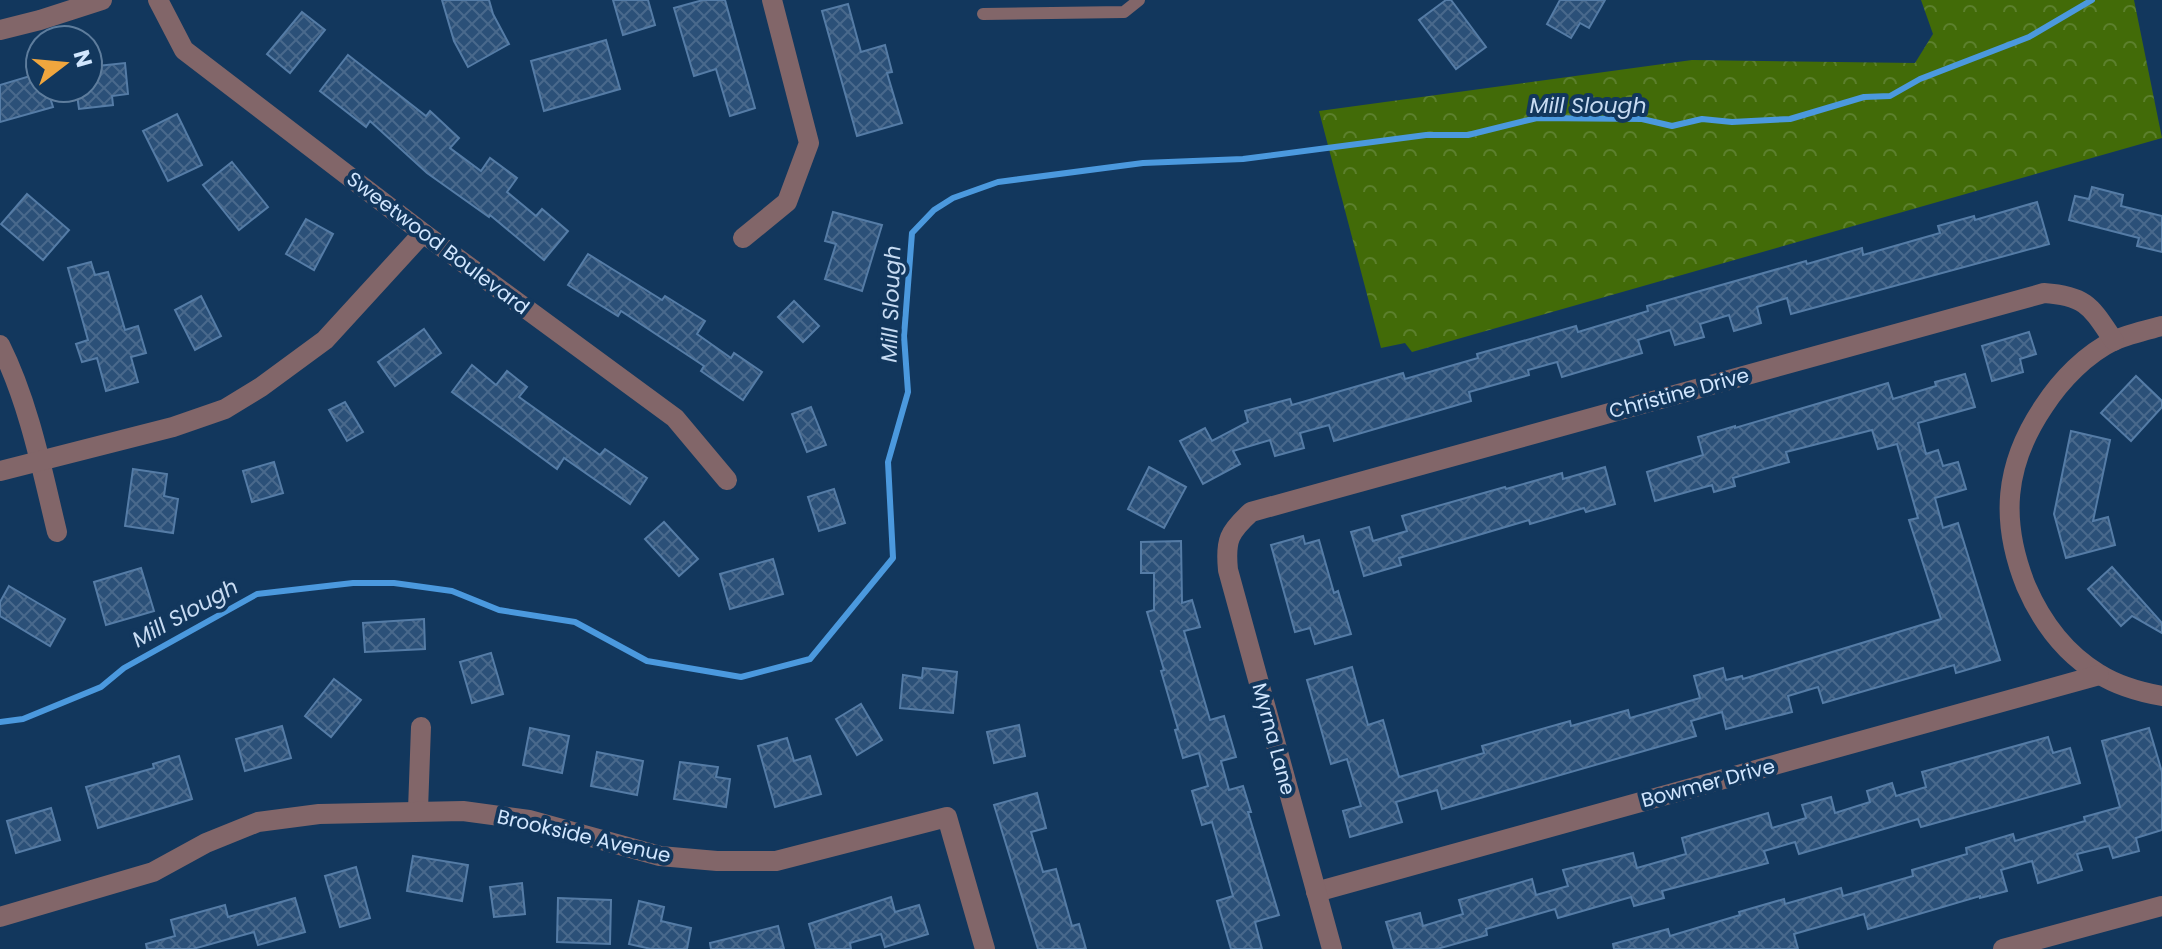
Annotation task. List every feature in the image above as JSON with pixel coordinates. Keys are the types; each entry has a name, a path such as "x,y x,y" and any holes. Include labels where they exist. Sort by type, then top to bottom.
{"street":[{"path":"0,30 102,0"},
{"name":"Sweetwood Boulevard","path":"158,0 184,50 423,233 675,418 727,480"},
{"path":"743,238 787,202 809,143 772,0"},
{"path":"0,471 173,427 225,409 325,340 423,233"},
{"name":"Christine Drive","path":"1233,529 1251,512 1273,505 2044,293 2070,295 2093,309 2114,341"},
{"path":"2162,326 2114,341 2074,369 2051,396 2032,425 2017,459 2009,527 2015,559 2041,620 2064,648 2099,675 2135,691 2162,696"},
{"path":"0,345 13,372 40,459 57,532"},
{"name":"Myrna Lane","path":"1233,529 1226,548 1228,570 1332,949"},
{"name":"Bowmer Drive","path":"1316,892 2099,675"},
{"path":"418,810 421,727"},
{"name":"Brookside Avenue","path":"0,917 153,872 206,843 258,822 319,814 463,811 529,820 660,856 717,861 776,861 947,817 985,949"},
{"path":"2003,949 2032,945 2162,906"}],"lane":[{"path":"983,14 1124,12 1139,0"}],"green space":[{"path":"1921,0 2134,0 2162,138 1412,352 1405,343 1381,348 1319,111 1692,60 1915,63 1933,34"}],"building":[{"path":"442,0 489,0 509,44 468,67 454,41"},
{"path":"613,0 648,0 655,25 623,35"},
{"path":"703,0 725,0 755,108 730,116 716,69 694,76 674,8"},
{"path":"1446,0 1451,0 1486,47 1456,69 1419,20"},
{"path":"1560,0 1605,0 1589,28 1580,23 1571,38 1547,24"},
{"path":"848,4 861,52 885,45 892,72 887,73 902,123 857,136 822,11"},
{"path":"302,12 325,30 290,73 267,54"},
{"path":"606,40 620,89 544,111 531,61"},
{"path":"348,55 426,116 430,111 459,138 450,148 481,171 490,158 517,178 507,192 536,216 542,209 568,231 544,260 490,215 427,173 370,121 366,127 320,91"},
{"path":"125,63 128,94 112,96 113,105 79,109 78,104 104,104 104,65"},
{"path":"24,78 24,104 52,104 53,107 0,122 0,85"},
{"path":"177,114 202,165 168,181 143,131"},
{"path":"232,162 268,207 239,230 203,185"},
{"path":"2092,187 2123,195 2121,206 2162,216 2162,252 2137,246 2139,238 2069,220 2075,196 2089,199"},
{"path":"27,194 69,230 43,260 1,224"},
{"path":"2037,202 2049,244 1791,314 1787,298 1757,307 1761,323 1734,331 1729,315 1700,324 1704,337 1675,345 1670,330 1638,340 1642,353 1562,377 1557,362 1528,370 1529,375 1469,392 1471,401 1334,441 1329,425 1300,433 1304,448 1275,456 1270,440 1233,451 1240,464 1203,484 1180,441 1205,428 1212,441 1248,422 1245,411 1290,399 1292,405 1403,373 1405,379 1478,358 1477,354 1576,326 1578,332 1648,311 1647,306 1806,261 1807,264 1862,248 1863,255 1940,233 1938,226 1974,216 1975,220"},
{"path":"833,212 882,225 862,291 825,279 836,244 825,241"},
{"path":"306,219 333,234 314,270 286,254"},
{"path":"588,254 662,300 665,296 705,321 697,334 731,358 734,353 762,372 743,400 701,371 704,366 621,311 618,316 568,285"},
{"path":"91,262 95,275 108,272 125,330 138,326 146,353 131,357 138,382 106,391 97,358 82,362 76,344 88,340 68,268"},
{"path":"201,296 221,336 195,350 175,310"},
{"path":"794,301 819,326 803,342 778,317"},
{"path":"424,329 441,353 395,386 378,362"},
{"path":"2029,332 2036,354 2020,359 2023,372 1992,381 1982,346"},
{"path":"472,365 496,385 507,371 527,387 519,397 600,455 605,449 647,478 630,504 564,458 557,469 452,392"},
{"path":"1965,374 1975,407 1918,423 1926,454 1938,450 1943,466 1958,462 1966,489 1935,498 1943,528 1958,523 2000,660 1956,673 1954,665 1823,703 1818,687 1788,696 1792,712 1726,729 1722,712 1691,721 1696,736 1442,809 1437,790 1396,802 1402,822 1350,837 1343,811 1361,806 1347,759 1331,764 1307,680 1352,667 1368,725 1383,720 1399,777 1484,753 1482,746 1570,721 1571,726 1628,710 1630,718 1700,698 1694,676 1723,668 1726,680 1742,676 1743,679 1941,619 1909,520 1918,518 1897,444 1878,449 1872,430 1786,452 1789,462 1733,478 1735,486 1714,492 1712,485 1655,501 1647,472 1703,455 1698,437 1888,383 1893,399"},
{"path":"2136,376 2162,401 2162,407 2131,441 2101,413"},
{"path":"345,402 363,432 347,441 329,410"},
{"path":"811,407 826,445 807,452 792,414"},
{"path":"2071,431 2110,440 2093,521 2108,517 2115,545 2066,558 2054,514"},
{"path":"274,462 283,493 252,502 243,471"},
{"path":"1149,467 1186,487 1164,528 1128,509"},
{"path":"1605,467 1615,504 1586,512 1584,508 1530,524 1529,520 1399,558 1401,565 1364,576 1351,532 1369,527 1373,541 1407,531 1402,516 1562,473 1563,479"},
{"path":"133,469 167,474 164,496 178,499 173,533 125,526"},
{"path":"834,489 845,523 819,531 808,497"},
{"path":"664,522 698,559 679,576 645,539"},
{"path":"1303,536 1305,544 1319,540 1334,593 1338,591 1351,634 1315,644 1310,628 1295,632 1271,545"},
{"path":"1181,541 1182,603 1192,600 1200,627 1184,631 1210,720 1224,716 1236,757 1221,761 1229,790 1243,786 1279,915 1255,922 1262,949 1231,949 1217,901 1233,896 1212,822 1202,825 1192,791 1208,786 1199,753 1183,758 1161,671 1164,670 1147,612 1154,610 1154,573 1141,573 1141,542"},
{"path":"773,559 783,594 730,609 720,574"},
{"path":"2112,567 2162,623 2162,633 2132,616 2121,626 2088,589"},
{"path":"141,568 154,611 106,625 94,582"},
{"path":"9,586 65,619 50,646 0,616 0,602"},
{"path":"424,619 425,649 365,652 363,623"},
{"path":"491,653 503,694 472,703 460,662"},
{"path":"923,668 957,672 953,713 900,708 903,675 922,678"},
{"path":"334,679 361,700 331,737 305,716"},
{"path":"861,704 882,740 857,755 836,719"},
{"path":"1019,725 1025,756 994,763 987,732"},
{"path":"282,726 291,758 245,771 236,739"},
{"path":"530,728 569,736 562,773 523,765"},
{"path":"2149,728 2162,772 2162,830 2136,838 2139,851 2113,858 2109,846 2077,854 2082,870 2038,883 2032,861 2001,870 2007,891 1868,929 1864,914 1794,934 1798,949 1614,949 1613,944 1668,929 1670,936 1784,899 1785,904 1841,888 1843,896 1913,876 1912,870 1967,854 1966,848 2013,834 2015,841 2085,821 2084,817 2120,807 2102,741"},
{"path":"2048,737 2053,753 2070,748 2080,783 1921,827 1918,819 1799,854 1795,842 1764,851 1768,863 1662,891 1664,898 1634,906 1631,897 1558,918 1555,909 1486,929 1487,935 1437,949 1394,949 1386,922 1420,913 1423,926 1463,914 1459,900 1532,879 1536,895 1568,886 1563,870 1633,853 1637,868 1686,854 1682,838 1768,813 1772,828 1806,818 1802,805 1831,797 1835,813 1870,802 1867,791 1892,783 1896,796 1926,787 1922,772"},
{"path":"787,738 794,761 810,756 821,794 775,807 758,746"},
{"path":"597,752 643,761 637,795 591,786"},
{"path":"179,756 192,799 98,828 86,787 154,768 153,764"},
{"path":"680,762 718,767 716,777 730,779 726,807 674,799"},
{"path":"1037,793 1046,828 1031,832 1043,872 1056,869 1072,926 1079,924 1086,949 1038,949 994,805"},
{"path":"51,808 60,840 16,853 7,821"},
{"path":"413,856 468,865 462,901 407,891"},
{"path":"356,867 370,918 340,927 325,876"},
{"path":"522,883 525,914 494,917 490,887"},
{"path":"891,897 895,912 919,905 928,934 885,947 881,934 850,943 851,949 816,949 809,924"},
{"path":"295,898 305,932 258,945 254,932 193,949 147,949 146,944 175,936 171,920 225,905 228,917"},
{"path":"558,898 611,900 610,944 557,942"},
{"path":"639,901 664,907 661,921 691,928 687,949 651,949 629,944"},
{"path":"778,926 784,949 711,949 710,943"}],"waterway":[{"name":"Mill Slough","path":"0,722 23,719 101,687 124,668 257,594 353,583 394,583 452,591 499,610 575,622 647,661 741,677 810,659 893,558 888,462 908,392 904,336 912,233 934,210 953,198 998,182 1143,163 1243,159 1426,135 1468,135 1537,118 1642,119 1672,126 1702,119 1732,122 1790,119 1864,97 1890,96 1920,79 2029,37 2092,0"}]}
